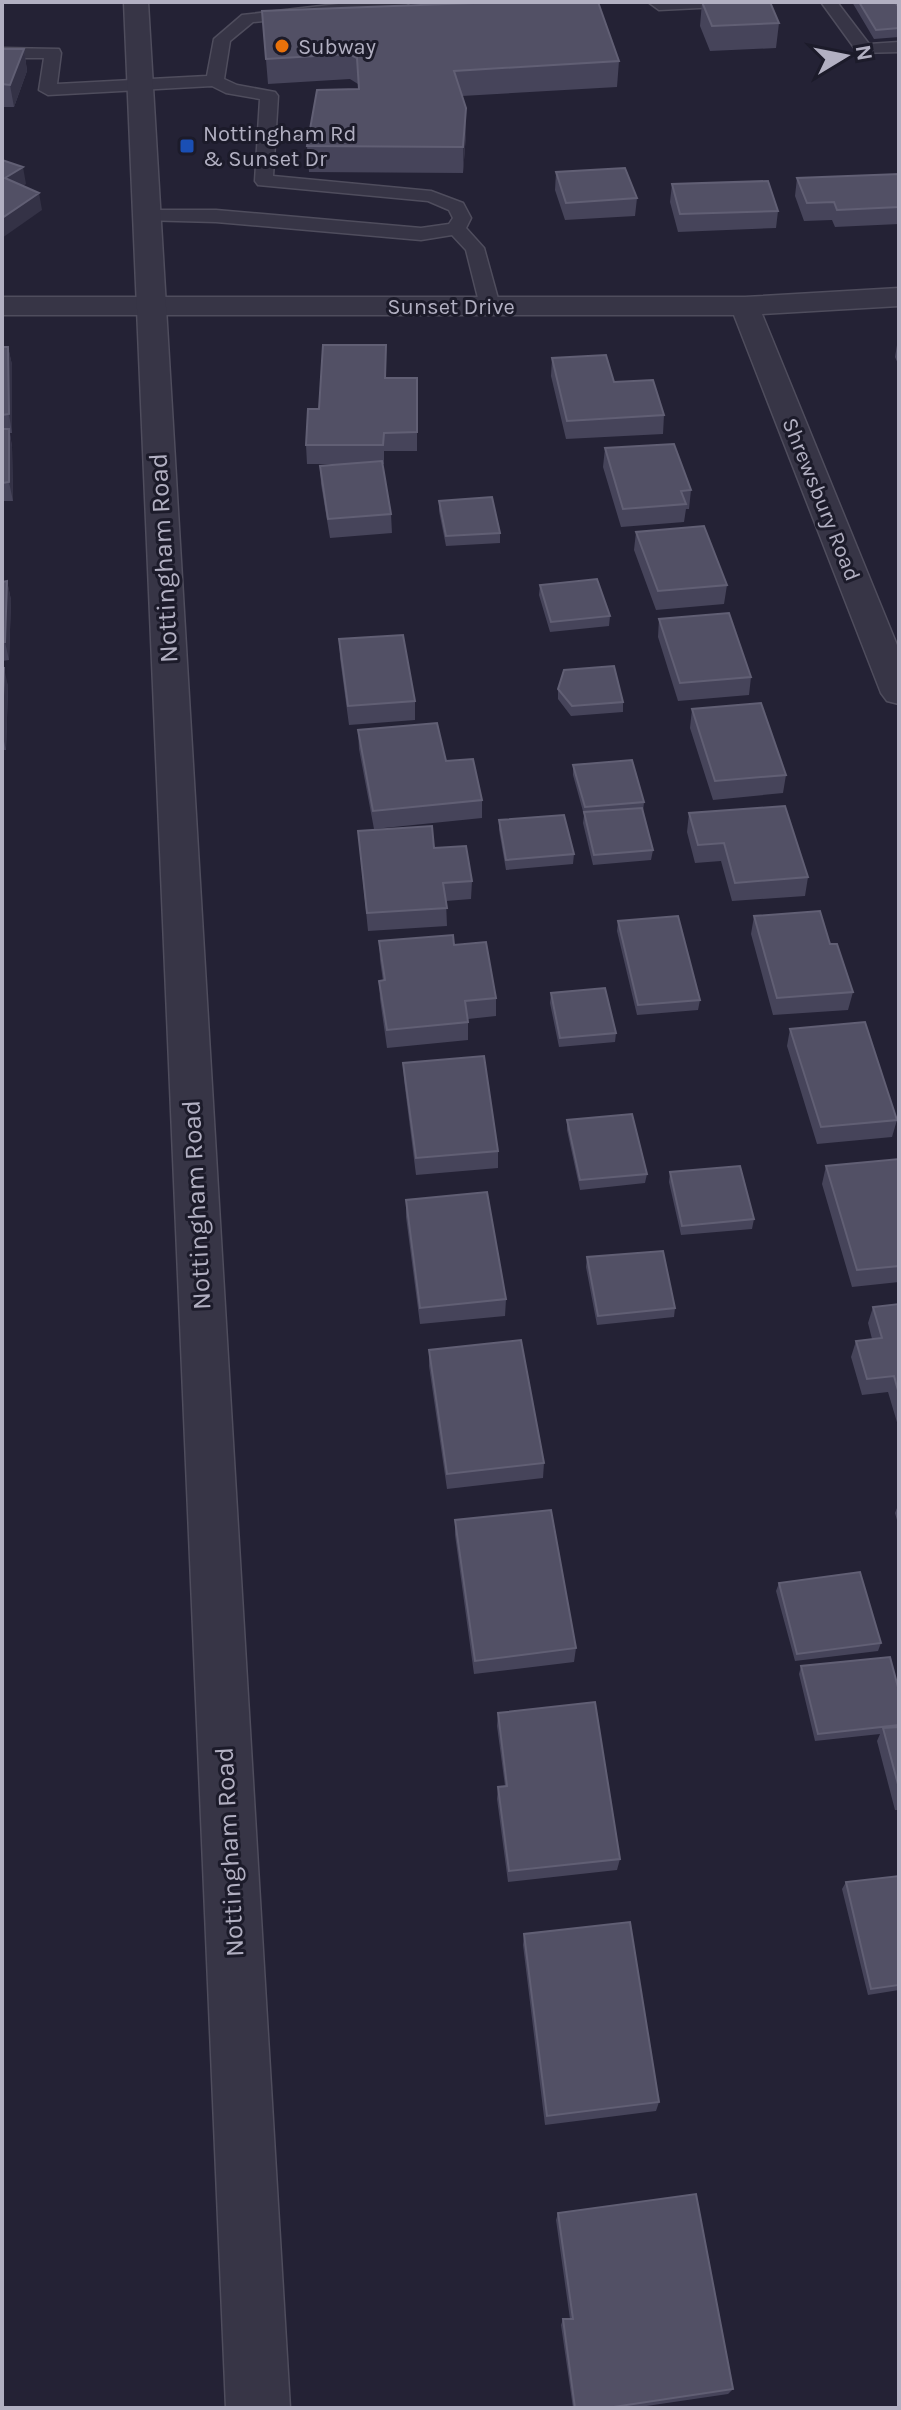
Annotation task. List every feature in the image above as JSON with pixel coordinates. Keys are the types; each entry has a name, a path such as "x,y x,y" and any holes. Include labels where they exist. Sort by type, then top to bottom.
{"street":[{"name":"Nottingham Road","path":"136,2 258,2408"},
{"name":"Sunset Drive","path":"2,306 745,306 899,297"},
{"name":"Shrewsbury Road","path":"745,306 899,693"}],"lane":[{"path":"215,81 222,39 248,18 403,2"},
{"path":"656,2 659,5 719,2"},
{"path":"829,2 864,49 899,47"},
{"path":"2,53 53,53 48,90 215,81 232,89 269,96 252,190"},
{"path":"216,216 252,190 431,196 457,207 462,218 456,229"},
{"path":"147,216 216,216 421,234 456,229"},
{"path":"456,229 475,248 490,306"}],"building":[{"path":"500,2 598,2 619,61 454,71 466,108 463,147 307,146 317,90 359,89 357,58 349,54 266,59 262,11"},
{"path":"702,2 770,2 779,23 712,26"},
{"path":"859,2 895,2 899,8 899,28 876,30"},
{"path":"2,49 24,49 10,85 2,84"},
{"path":"2,160 23,167 5,178 39,193 2,218"},
{"path":"625,168 637,198 566,203 556,172"},
{"path":"899,174 899,207 837,210 834,202 807,203 797,178"},
{"path":"768,181 778,211 680,214 672,184"},
{"path":"323,345 386,345 385,378 417,378 417,432 384,433 383,445 306,445 308,409 319,409"},
{"path":"2,347 8,347 9,414 2,415"},
{"path":"606,355 614,382 653,380 664,415 567,421 552,358"},
{"path":"2,429 9,429 9,482 2,483"},
{"path":"674,444 691,490 681,491 686,504 623,509 605,448"},
{"path":"382,461 391,514 328,519 320,466"},
{"path":"492,497 500,533 446,536 439,501"},
{"path":"704,526 727,585 658,591 636,532"},
{"path":"597,579 610,616 551,622 540,585"},
{"path":"7,581 5,642 2,642 2,582"},
{"path":"729,613 751,677 680,683 659,619"},
{"path":"403,635 415,701 348,706 339,639"},
{"path":"614,666 623,702 572,706 558,689 564,670"},
{"path":"2,668 4,668 2,725"},
{"path":"761,703 786,775 715,781 692,709"},
{"path":"437,723 446,761 473,759 482,800 373,811 358,730"},
{"path":"632,760 644,802 585,807 573,765"},
{"path":"785,806 808,877 735,883 724,843 698,845 689,813"},
{"path":"642,808 653,850 594,855 584,812"},
{"path":"564,815 574,854 506,860 499,820"},
{"path":"432,826 434,848 466,846 472,881 443,883 447,908 367,913 358,831"},
{"path":"820,911 830,944 837,944 853,992 777,998 754,916"},
{"path":"678,916 700,1000 638,1005 618,921"},
{"path":"453,935 454,945 486,942 496,998 465,1001 468,1022 387,1030 379,981 385,980 379,941"},
{"path":"605,988 616,1033 560,1038 551,993"},
{"path":"865,1022 897,1120 821,1127 790,1029"},
{"path":"484,1056 498,1151 416,1158 403,1063"},
{"path":"632,1114 647,1174 580,1180 567,1120"},
{"path":"899,1159 899,1266 857,1270 826,1166"},
{"path":"740,1166 754,1219 682,1226 670,1172"},
{"path":"487,1192 506,1299 420,1308 406,1200"},
{"path":"663,1251 675,1308 598,1316 587,1257"},
{"path":"899,1304 899,1394 894,1376 867,1379 856,1341 882,1338 873,1307"},
{"path":"521,1340 544,1463 447,1474 429,1350"},
{"path":"551,1510 576,1648 475,1661 455,1520"},
{"path":"860,1572 881,1643 797,1654 779,1583"},
{"path":"890,1657 899,1691 899,1725 818,1734 801,1666"},
{"path":"595,1702 620,1859 509,1871 498,1787 507,1786 498,1713"},
{"path":"899,1727 899,1788 883,1728"},
{"path":"899,1876 899,1985 871,1989 846,1882"},
{"path":"630,1922 659,2102 547,2116 524,1934"},
{"path":"696,2194 733,2389 607,2408 575,2408 563,2319 573,2319 558,2213"}],"place":[{"name":"Subway","path":"282,46"},
{"name":"Nottingham Rd & Sunset Dr","path":"187,146"}]}
